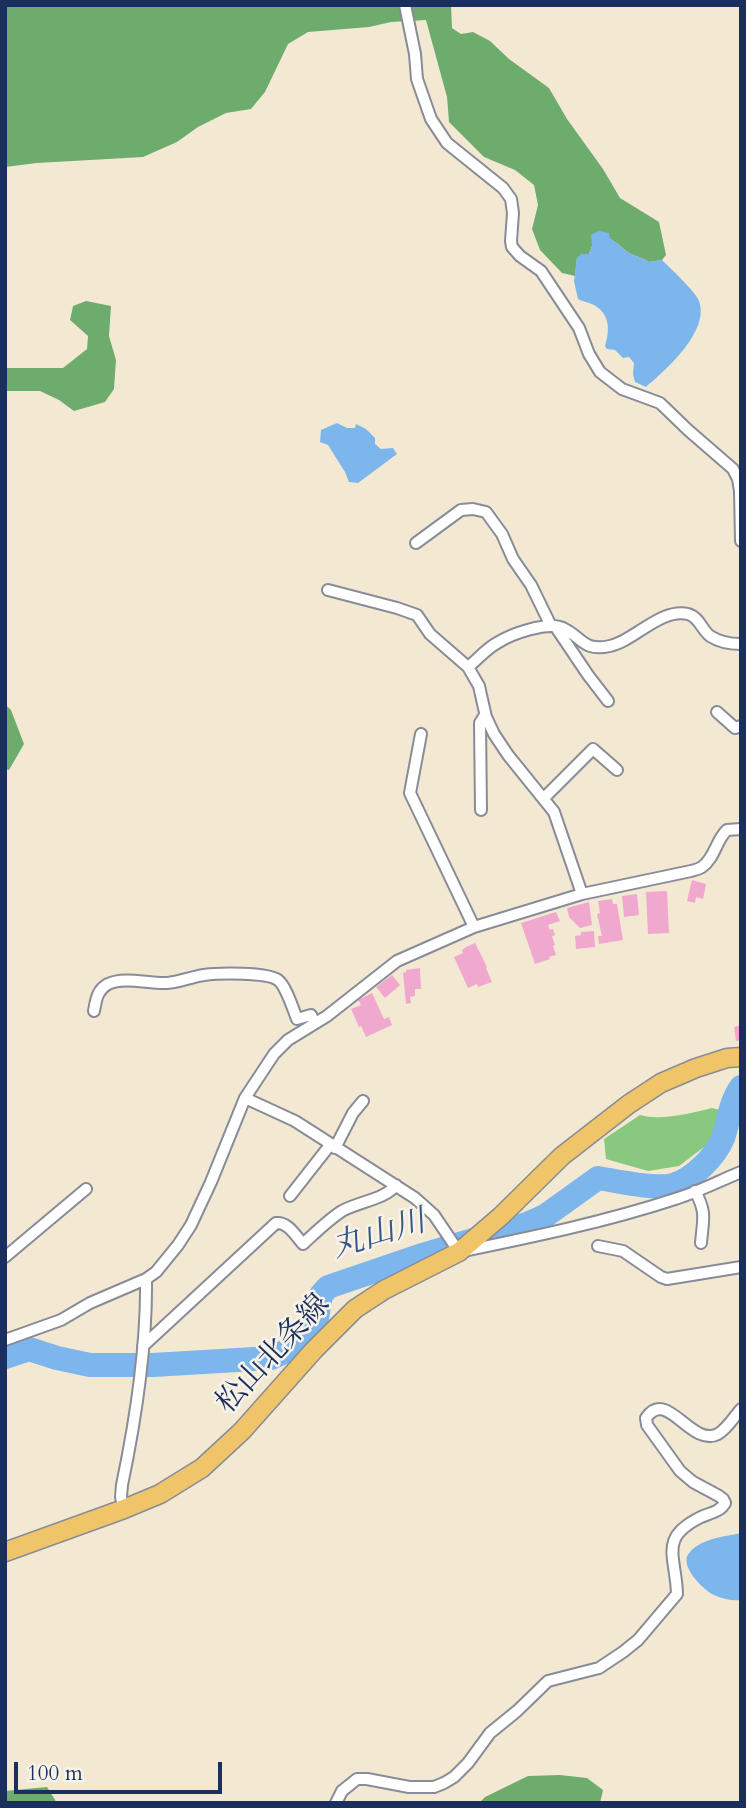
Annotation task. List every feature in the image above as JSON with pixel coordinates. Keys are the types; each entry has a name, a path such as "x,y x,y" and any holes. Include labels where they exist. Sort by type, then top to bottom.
{"main road":[{"name":"松山北条線","path":"5,1552 160,1494 202,1468 242,1431 314,1350 355,1309 384,1290 460,1252 562,1156 661,1083 696,1068 727,1058 741,1057"}],"street":[{"path":"405,5 417,79 431,119 447,143 503,188 511,199 512,247 541,271 579,328 589,354 600,372 622,389 660,403 733,469 740,491 741,541"},
{"path":"416,543 460,510 486,512 502,534 513,559 531,585 553,626 608,701"},
{"path":"328,590 417,615 430,634 468,667 479,686 485,715 494,734 557,819 582,894"},
{"path":"468,667 484,652 508,637 545,625 565,629 592,647 606,647 617,645 649,624 669,616 687,614 696,618 710,636 732,644 741,644"},
{"path":"717,712 731,726 741,726"},
{"path":"481,810 480,723 485,715"},
{"path":"421,734 410,793 474,927"},
{"path":"544,798 593,749 617,770"},
{"path":"5,1340 61,1320 156,1272 191,1225 245,1098 274,1054 288,1040 327,1016 397,961 474,927 582,894 702,867 710,859 720,835 727,830 741,829"},
{"path":"94,1011 98,991 119,981 174,982 229,973 277,979 283,985 298,1018 311,1015 315,1023"},
{"path":"245,1098 295,1121 397,1185 433,1214 460,1252 622,1215 677,1198 741,1172"},
{"path":"290,1196 333,1146 363,1101"},
{"path":"144,1346 276,1223 283,1223 290,1228 303,1244 343,1210 389,1193 397,1185"},
{"path":"5,1257 86,1189"},
{"path":"695,1191 704,1214 701,1243"},
{"path":"598,1245 623,1251 667,1279 741,1267"},
{"path":"124,1509 122,1485 144,1346 146,1279"},
{"path":"336,1803 342,1791 356,1779 409,1787 434,1787 444,1783 468,1763 490,1733 548,1681 599,1668 638,1640 677,1594 673,1539 682,1528 719,1510 724,1503 719,1496 693,1482 680,1471 646,1418 649,1413 659,1409 668,1410 692,1430 712,1436 720,1433 741,1409"}],"green space":[{"path":"5,5 451,5 452,28 461,34 473,32 490,41 509,59 549,88 620,198 659,222 666,255 662,260 649,262 610,239 592,246 589,254 577,258 575,276 562,273 540,250 532,229 538,205 534,185 515,170 484,157 449,122 447,97 426,20 308,32 288,44 265,92 251,109 226,113 198,127 177,142 143,157 5,167"},
{"path":"86,301 111,306 109,336 116,360 114,389 105,402 74,411 40,391 5,391 5,368 63,368 87,349 88,336 70,320 73,306"},
{"path":"5,704 11,710 24,744 9,770 5,769"},
{"path":"712,1108 729,1112 708,1144 679,1166 648,1171 606,1159 604,1139 640,1115 667,1117"},
{"path":"528,1776 587,1778 603,1790 600,1803 479,1803 485,1797"},
{"path":"47,1787 57,1803 5,1803 5,1791"}],"water":[{"path":"599,231 609,233 610,239 631,254 649,262 662,260 699,301 701,313 692,337 664,371 646,387 635,382 634,363 629,357 623,358 615,350 605,346 608,328 603,313 594,305 578,299 574,281 577,258 581,254 589,254 592,246 591,235"},
{"path":"337,423 347,428 355,428 356,424 366,429 381,449 393,448 397,454 358,483 349,482 328,445 320,442 321,430"},
{"path":"741,1533 741,1600 714,1595 693,1576 687,1557 695,1547 707,1541"}],"building":[{"path":"692,880 706,884 703,899 696,897 695,903 687,901"},
{"path":"667,891 669,933 648,934 646,892"},
{"path":"637,894 639,915 624,917 622,896"},
{"path":"612,899 613,904 617,904 623,940 599,944 598,936 602,936 597,914 600,913 598,901"},
{"path":"589,902 592,925 580,928 569,917 567,908"},
{"path":"556,912 560,921 548,925 555,935 552,936 556,955 535,964 521,923"},
{"path":"594,931 595,947 576,949 575,936 581,935 581,932"},
{"path":"475,943 492,982 468,988 454,957"},
{"path":"420,968 421,989 415,989 415,996 410,997 411,1003 406,1004 403,973"},
{"path":"392,975 400,985 385,998 376,987"},
{"path":"372,993 384,1019 389,1017 392,1025 366,1037 351,1009 361,1005 358,1000"},
{"path":"741,1025 741,1040 736,1041 734,1027"}],"waterway":[{"name":"丸山川","path":"5,1357 29,1349 90,1365 153,1365 271,1358 289,1350 317,1318 321,1295 328,1287 527,1224 545,1216 598,1178 656,1186 673,1185 688,1178 720,1145 732,1105 741,1087"}]}
